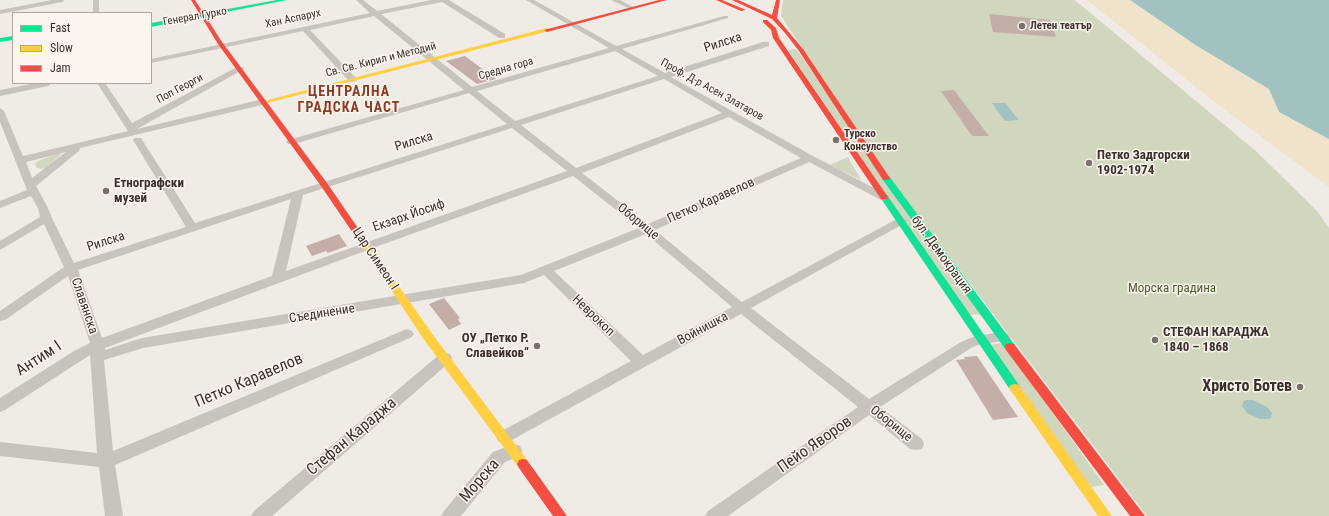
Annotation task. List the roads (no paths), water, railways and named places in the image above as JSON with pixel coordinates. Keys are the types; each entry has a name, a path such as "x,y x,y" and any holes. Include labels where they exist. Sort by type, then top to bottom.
{"main road":[{"name":"Цар Симеон I","path":"192,0 222,46 324,185 429,338 504,437 560,516"},
{"name":"Генерал Гурко","path":"152,25 285,0"},
{"name":"Св. Св. Кирил и Методий","path":"263,102 664,0"},
{"name":"бул. Демокрация","path":"718,0 738,4 774,18 801,50 887,180 1138,516"},
{"path":"738,4 752,0"},
{"path":"774,18 778,0"},
{"name":"бул. Демокрация","path":"738,4 774,28 776,38 981,340 1105,516"},
{"path":"0,40 12,38"}],"street":[{"path":"0,12 62,0"},
{"path":"96,0 96,12"},
{"name":"Оборище","path":"359,0 432,60 647,229 742,308 916,444"},
{"name":"Хан Аспарух","path":"152,61 440,0"},
{"path":"444,0 502,36"},
{"name":"Проф. Д-р Асен Златаров","path":"529,0 809,158 885,198"},
{"path":"614,0 632,8"},
{"path":"0,12 9,4"},
{"name":"Средна гора","path":"291,142 726,17"},
{"path":"304,28 353,80"},
{"name":"Рилска","path":"0,317 71,268 324,185 766,44"},
{"name":"Поп Георги","path":"134,134 240,69"},
{"path":"0,93 43,84"},
{"path":"102,84 193,229"},
{"name":"Св. Св. Кирил и Методий","path":"20,160 263,102"},
{"name":"Славянска","path":"0,111 32,188 71,268 98,351 106,461 114,516"},
{"name":"Екзарх Йосиф","path":"98,351 278,278 575,172 730,114"},
{"path":"0,205 32,188 80,146"},
{"name":"Петко Каравелов","path":"546,270 647,229 809,158"},
{"path":"278,278 298,194"},
{"path":"0,246 46,218"},
{"name":"Войнишка","path":"504,437 901,221"},
{"name":"Съединение","path":"98,351 524,279 546,270"},
{"name":"Неврокоп","path":"546,270 641,362"},
{"name":"Петко Каравелов","path":"106,461 406,334"},
{"name":"Пейо Яворов","path":"714,516 869,407 966,345 981,340 1003,337"},
{"name":"Антим I","path":"0,406 79,355 98,351"},
{"name":"Стефан Караджа","path":"260,516 445,358"},
{"path":"0,449 106,461"},
{"name":"Морска","path":"450,516 499,457 514,451"}],"water":[{"path":"1130,0 1329,0 1329,139 1279,112 1269,89 1197,46"},
{"path":"992,103 1005,103 1019,120 1005,121"},
{"path":"1246,400 1253,400 1267,407 1272,413 1271,418 1260,419 1247,413 1242,406 1243,402"}],"place":[{"name":"Летен театър","path":"1022,26"},
{"name":"Турско Консулство","path":"836,140"},
{"name":"Петко Задгорски 1902-1974","path":"1089,163"},
{"name":"Етнографски музей","path":"106,191"},
{"name":"СТЕФАН КАРАДЖА 1840 – 1868","path":"1155,340"},
{"name":"ОУ „Петко Р. Славейков“","path":"537,346"},
{"name":"Христо Ботев","path":"1300,387"}],"district":[{"name":"ЦЕНТРАЛНА ГРАДСКА ЧАСТ","path":"349,100"}],"park label":[{"name":"Морска градина","path":"1172,289"}]}
